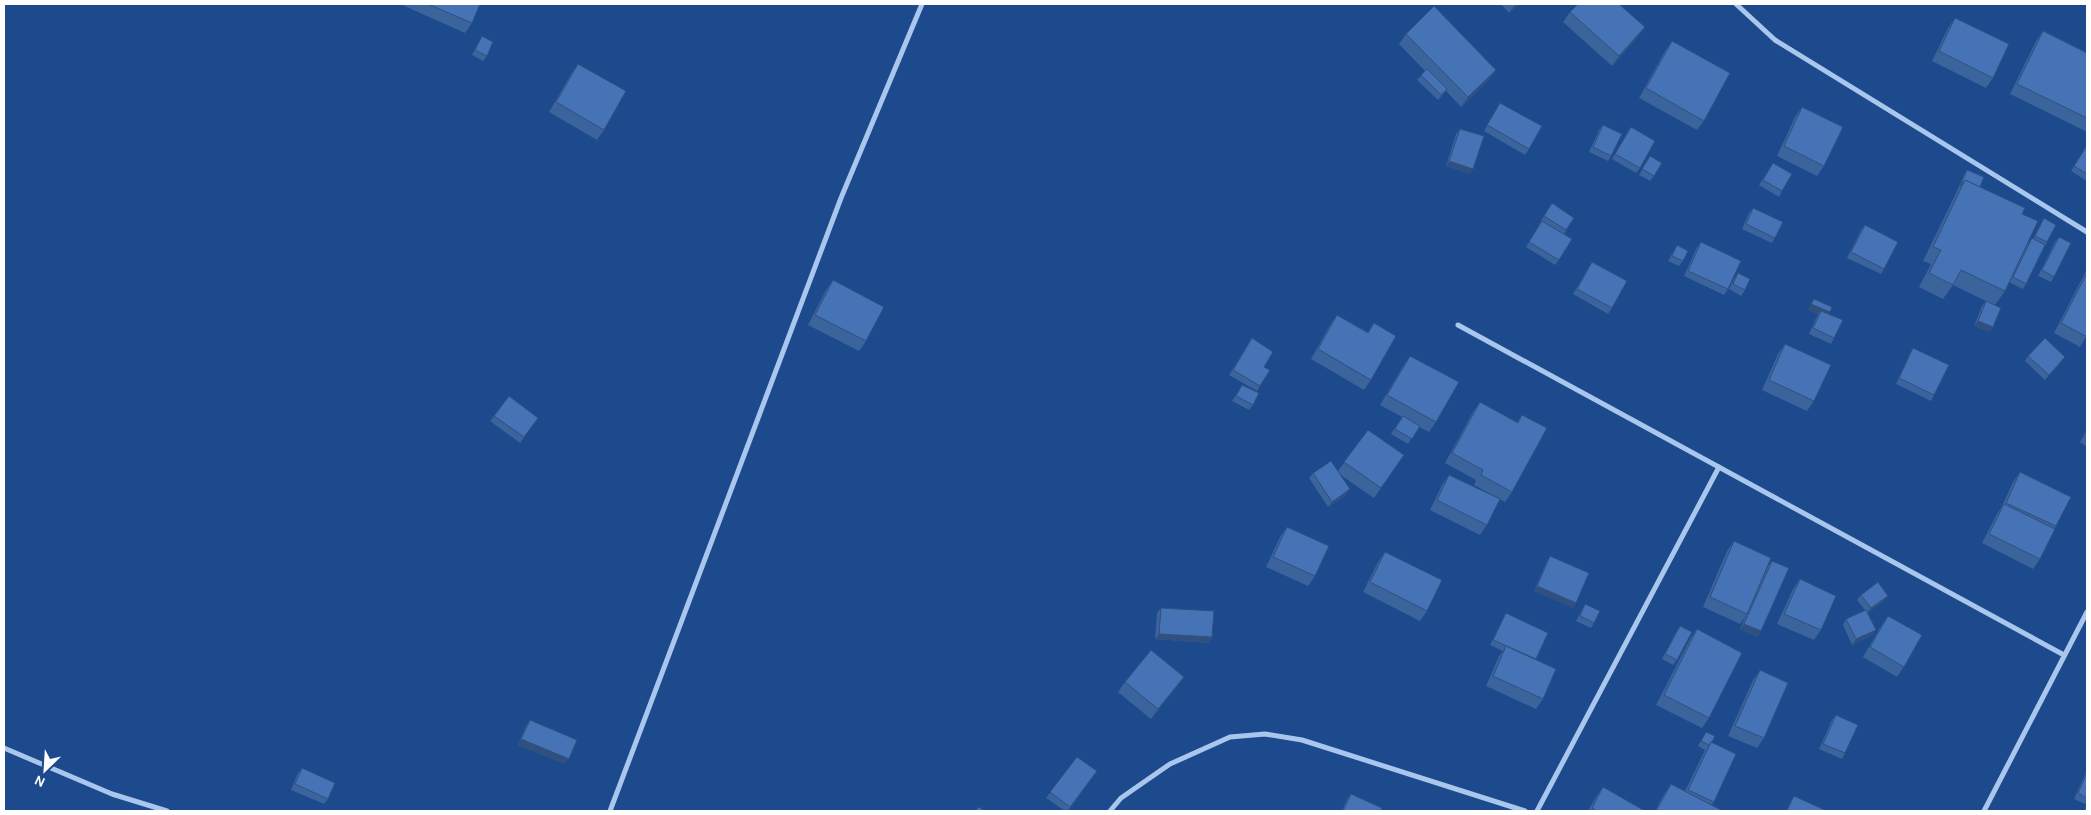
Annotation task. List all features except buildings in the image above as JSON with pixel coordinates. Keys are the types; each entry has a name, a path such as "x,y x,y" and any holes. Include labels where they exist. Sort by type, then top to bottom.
{"street":[{"path":"610,811 841,198 922,4"},
{"path":"1736,4 1775,40 2087,232"},
{"path":"1458,325 2064,655"},
{"path":"1537,811 1719,467"},
{"path":"1984,811 2087,612"},
{"path":"1110,811 1122,798 1170,764 1230,737 1266,734 1302,740 1525,811"},
{"path":"4,748 112,794 167,811"}]}
